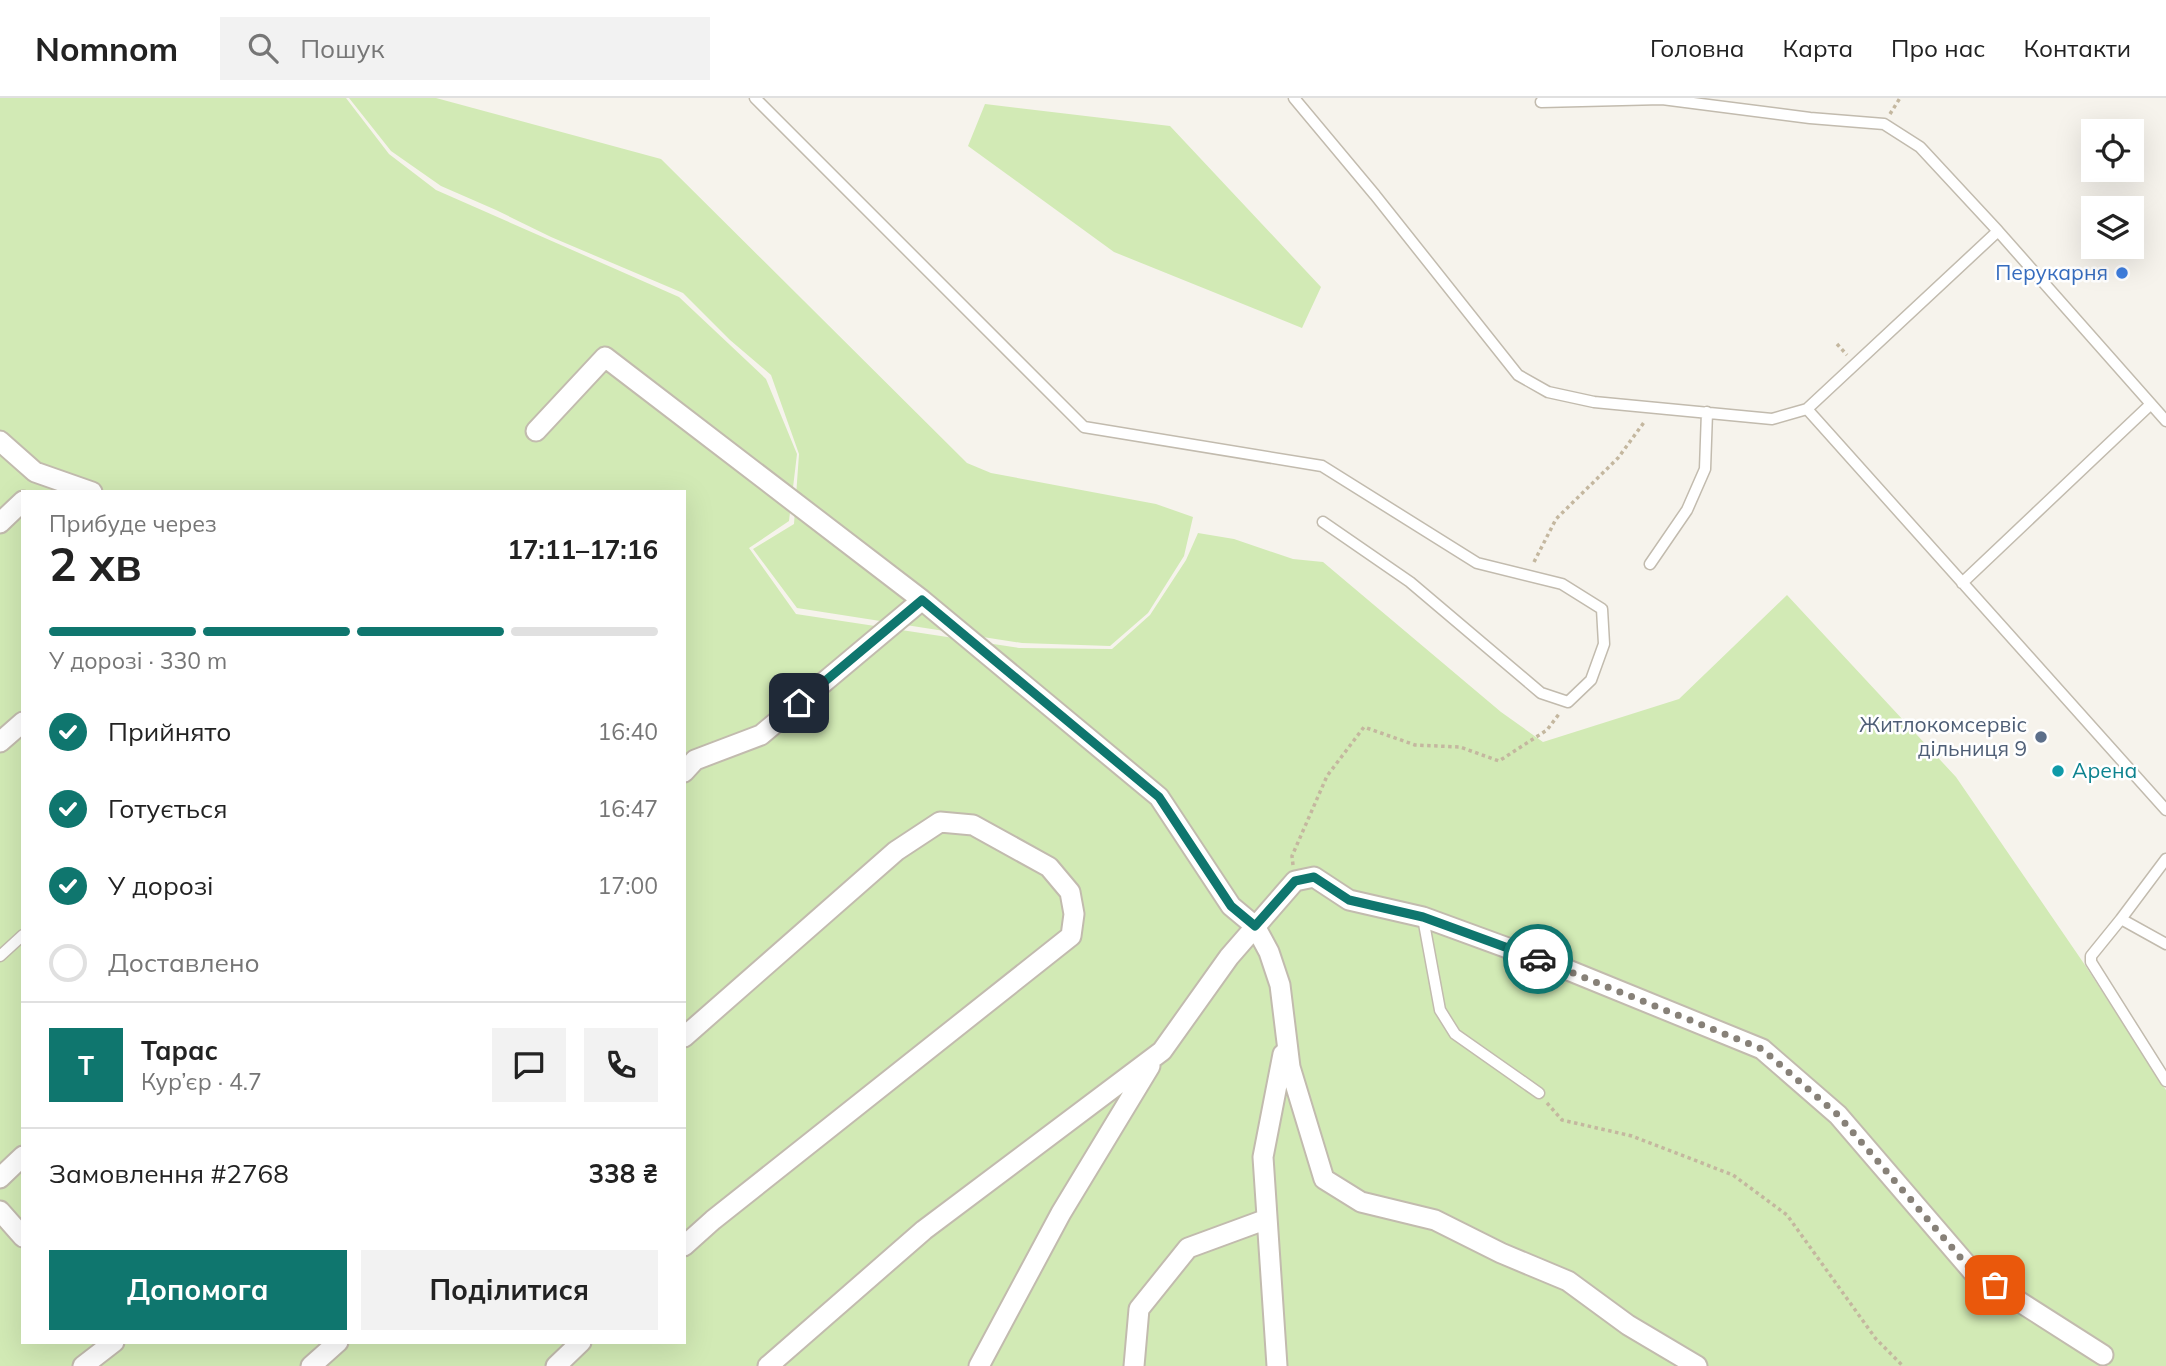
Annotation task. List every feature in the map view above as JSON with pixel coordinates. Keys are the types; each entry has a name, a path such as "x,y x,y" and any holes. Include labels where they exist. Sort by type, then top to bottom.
{"street":[{"path":"536,431 605,356 922,600 1159,797 1231,906 1258,923 1280,985 1290,1068 1324,1179 1361,1202 1435,1220 1501,1253 1569,1281 1628,1325 1697,1366"},
{"path":"0,442 35,472 86,490"},
{"path":"29,490 35,472"},
{"path":"0,523 21,503"},
{"path":"686,770 695,760 761,735 922,600"},
{"path":"0,742 21,724"},
{"path":"686,1035 896,851 940,822 973,825 1049,867 1070,892 1074,914 1071,936 724,1211 686,1244"},
{"path":"768,1366 924,1230 1162,1051 1229,957 1278,900 1295,881 1314,877 1349,900 1423,917 1568,970 1762,1049 1838,1115 1973,1272 2103,1355"},
{"path":"1277,1366 1264,1157 1286,1040"},
{"path":"979,1366 1061,1213 1155,1056"},
{"path":"0,1178 21,1158"},
{"path":"0,1211 21,1235"},
{"path":"1134,1366 1139,1309 1188,1248 1267,1219"},
{"path":"83,1366 111,1344"},
{"path":"311,1366 336,1344"},
{"path":"556,1366 579,1344"}],"lane":[{"path":"755,98 1084,427 1322,466 1477,563 1562,584 1602,609 1604,644 1591,680 1568,702 1541,693 1410,582 1323,523"},
{"path":"1294,98 1518,375 1548,392 1594,402 1772,419 1807,410 1998,231"},
{"path":"1541,103 1662,99 1810,118 1884,124 1920,147 2166,421"},
{"path":"1962,583 2151,404"},
{"path":"1807,410 2166,810"},
{"path":"1650,564 1687,510 1704,469 1707,412"},
{"path":"2166,859 2091,956 2091,962 2166,1081"},
{"path":"1423,917 1440,1010 1455,1034 1539,1093"},
{"path":"2121,919 2166,944"},
{"path":"0,956 21,936"}],"path":[{"path":"1527,575 1556,519 1618,458 1654,408"},
{"path":"1295,881 1292,856 1327,776 1364,727 1415,745 1460,747 1499,761 1548,730 1568,702"},
{"path":"1539,1093 1562,1121 1632,1136 1733,1175 1787,1215 1876,1339 1903,1366"}],"green space":[{"path":"0,98 346,98 389,154 436,190 679,297 766,379 797,454 789,521 749,548 796,614 1019,648 1112,649 1150,615 1186,560 1198,533 1234,539 1293,559 1323,562 1501,712 1543,742 1679,699 1787,595 1956,777 2087,968 2166,1090 2166,1366 0,1366"},
{"path":"349,98 436,98 661,159 967,463 991,473 1156,504 1193,517 1184,556 1148,613 1110,646 1022,643 797,608 753,549 794,524 799,454 771,375 730,340 683,293 551,237 441,186 391,151"},
{"path":"985,104 1170,126 1321,287 1302,328 1114,252 968,146"}],"way so far":[{"path":"1538,959 1762,1049 1838,1115 1973,1272 1995,1285"}],"place":[{"name":"Перукарня","path":"2122,273"},
{"name":"Житлокомсервіс дільниця 9","path":"2041,737"},
{"name":"Арена","path":"2058,771"}],"route":[{"path":"799,703 922,600 1159,797 1231,906 1255,926 1295,881 1314,877 1349,900 1423,917 1538,959"}]}
